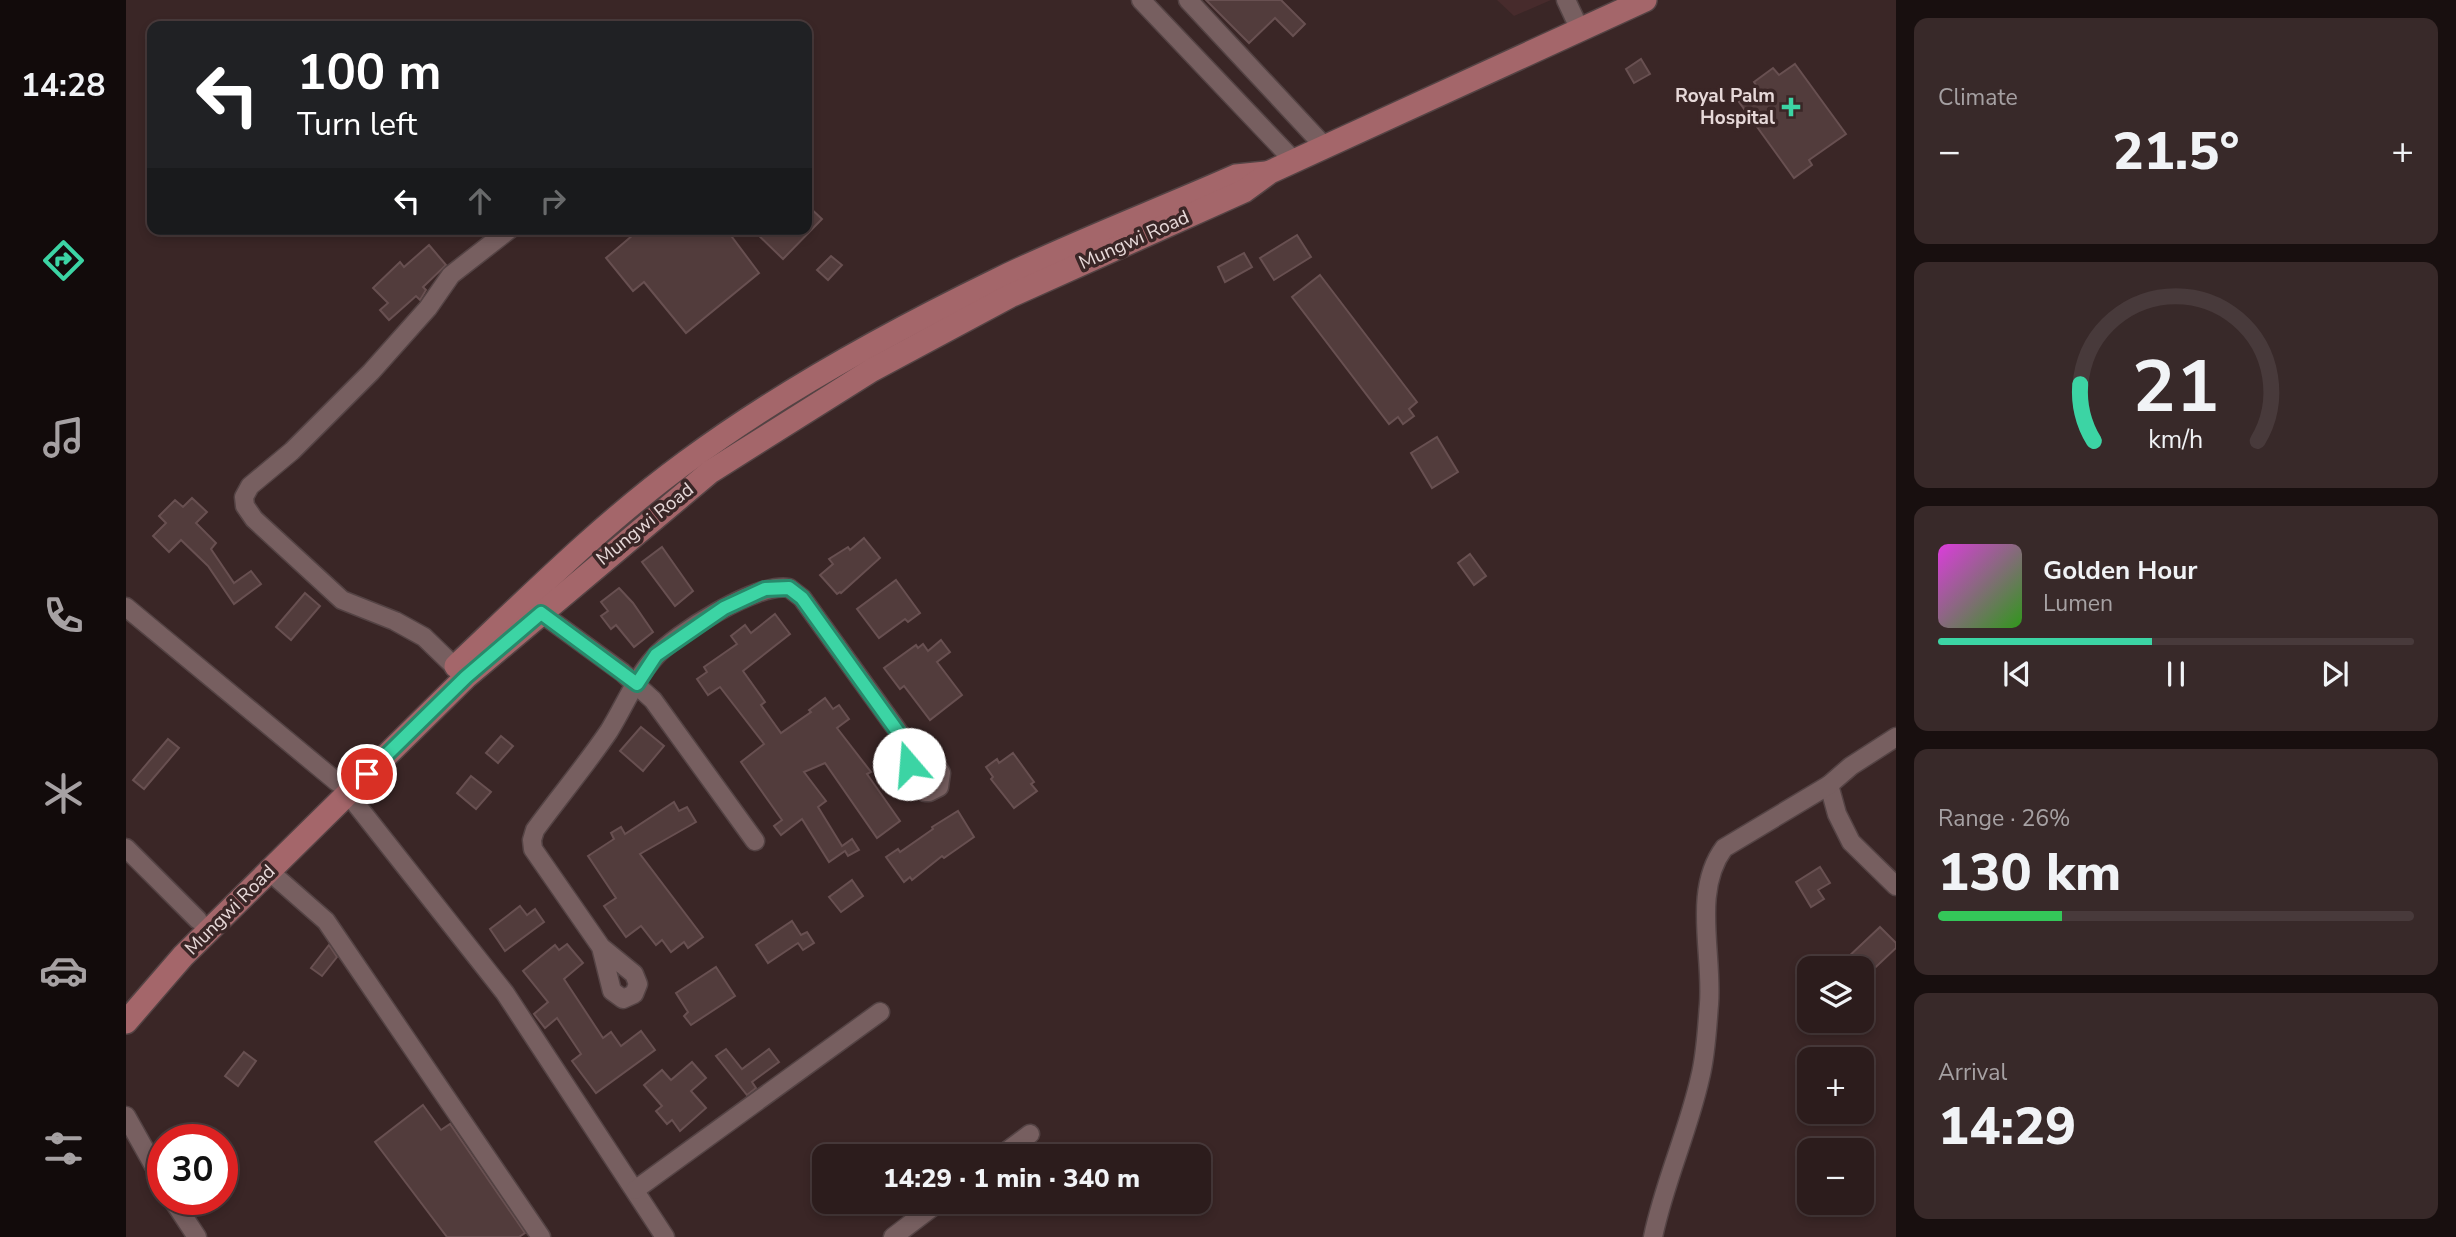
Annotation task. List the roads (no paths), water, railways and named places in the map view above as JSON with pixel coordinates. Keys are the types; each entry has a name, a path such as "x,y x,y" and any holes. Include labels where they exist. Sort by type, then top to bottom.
{"main road":[{"name":"Mungwi Road","path":"126,999 198,920 342,788 466,677 710,472 873,370 1010,296 1244,191 1270,172 1645,0"},
{"name":"Mungwi Road","path":"126,1022 183,956 270,871 342,788 455,667 530,596 686,462 781,398 998,279 1236,176 1270,172"}],"street":[{"path":"1141,0 1294,161"},
{"path":"1188,0 1325,147"},
{"path":"1566,0 1580,30"},
{"path":"455,667 424,637 394,621 342,600 254,519 245,506 244,497 250,486 292,451 371,372 428,307 451,275 501,235"},
{"path":"601,947 533,849 531,840 535,830 608,732 656,655 724,608 765,589 789,588 802,598 908,746"},
{"path":"126,607 342,788 505,993 665,1237"},
{"path":"541,613 637,684 653,700 755,841"},
{"path":"1653,1237 1657,1213 1701,1077 1709,1003 1705,902 1716,860 1724,848 1829,785 1851,766 1896,737"},
{"path":"1829,785 1844,832 1896,886"},
{"path":"126,848 198,920"},
{"path":"270,871 326,921 541,1237"},
{"path":"635,1190 880,1012"},
{"path":"126,1116 147,1153"},
{"path":"1017,1144 1030,1134"},
{"path":"892,1237 923,1214"},
{"path":"183,1215 197,1237"}],"place":[{"name":"Royal Palm Hospital","path":"1791,107"}]}
